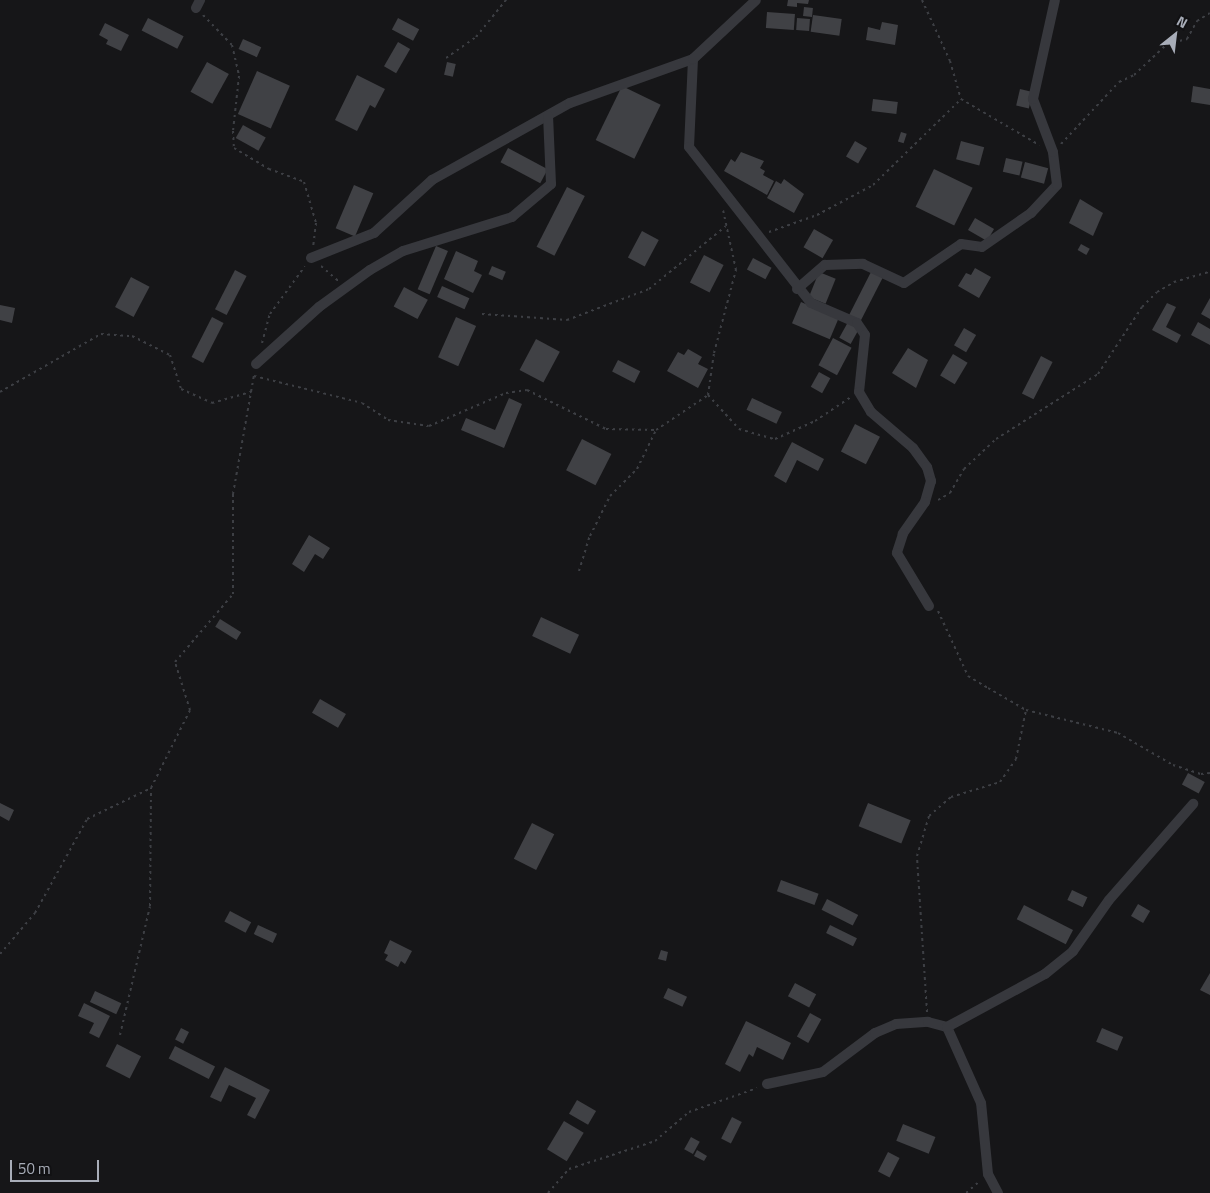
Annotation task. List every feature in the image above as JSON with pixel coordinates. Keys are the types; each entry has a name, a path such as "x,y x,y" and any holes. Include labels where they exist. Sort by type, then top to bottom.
{"street":[{"path":"311,258 374,233 432,180 570,103 693,58 756,0"},
{"path":"797,289 824,265 863,264 904,283 961,244 982,247 1031,213 1057,185 1053,152 1032,99 1055,0"},
{"path":"693,58 689,147 797,289 811,304 857,323 865,334 858,392 871,412 913,448 927,467 931,481 920,509 903,534 897,553 929,606"},
{"path":"256,364 284,336 345,288 403,250 512,217 519,212 551,184 548,116"},
{"path":"768,1084 823,1072 875,1033 896,1024 928,1022 947,1027 1044,974 1073,951 1109,900 1193,804"},
{"path":"947,1027 981,1103 988,1174 998,1193"}],"path":[{"path":"446,58 476,37 506,0"},
{"path":"922,0 950,61 961,99 1053,152 1119,82 1134,75 1167,44 1187,39 1197,21 1210,13"},
{"path":"120,1035 150,906 151,788 190,710 176,662 233,594 233,494 256,364 270,314 311,258 316,223 304,182 269,170 234,148 232,131 239,76 232,45 198,4"},
{"path":"756,236 817,214 873,185 961,99"},
{"path":"579,571 590,536 610,496 637,469 656,430 708,395 714,353 736,270 722,207"},
{"path":"482,314 567,320 649,289 726,226"},
{"path":"311,258 345,288"},
{"path":"920,509 950,493 964,469 996,439 1098,374 1142,307 1156,292 1174,282 1210,272"},
{"path":"0,392 101,334 132,336 170,355 181,389 212,403 251,392"},
{"path":"254,376 362,403 388,420 429,426 506,393 527,390 606,429 656,430"},
{"path":"708,395 739,429 775,439 815,421 858,392"},
{"path":"929,606 939,611 947,625 957,656 968,676 1026,710 1118,733 1173,765 1201,774 1210,773"},
{"path":"928,1022 917,856 929,816 950,797 1000,782 1016,758 1026,710"},
{"path":"0,954 35,914 87,819 151,788"},
{"path":"548,1193 569,1168 655,1141 689,1112 768,1084"},
{"path":"966,1193 988,1174"}],"building":[{"path":"788,0 809,0 808,4 797,3 797,7 787,6"},
{"path":"804,7 813,8 812,17 803,16"},
{"path":"767,12 795,14 794,30 766,28"},
{"path":"813,15 842,19 839,36 811,32"},
{"path":"148,18 184,36 177,49 142,30"},
{"path":"398,18 419,29 413,41 392,29"},
{"path":"797,18 810,19 809,31 796,30"},
{"path":"882,22 898,25 895,45 866,40 868,27 880,30"},
{"path":"105,23 129,35 121,51 106,44 108,40 99,35"},
{"path":"243,39 261,47 257,57 239,49"},
{"path":"398,42 410,49 396,73 384,66"},
{"path":"207,62 229,74 212,104 191,92"},
{"path":"447,62 456,64 453,77 444,75"},
{"path":"257,71 290,86 271,129 238,114"},
{"path":"357,75 385,89 375,108 370,105 357,131 335,120"},
{"path":"622,86 661,105 634,159 596,140"},
{"path":"1193,86 1210,89 1210,105 1191,102"},
{"path":"1020,89 1033,92 1029,108 1016,106"},
{"path":"873,99 898,102 896,114 872,111"},
{"path":"243,125 266,138 258,151 236,138"},
{"path":"901,132 907,134 904,143 898,142"},
{"path":"855,141 867,148 858,164 846,157"},
{"path":"961,141 984,147 979,166 956,159"},
{"path":"508,148 548,169 540,183 500,162"},
{"path":"741,152 764,161 760,168 765,171 763,175 774,181 767,195 724,171 731,159 735,162"},
{"path":"1006,158 1023,162 1019,175 1003,172"},
{"path":"1025,162 1048,168 1044,184 1021,177"},
{"path":"934,169 973,188 954,226 916,207"},
{"path":"784,179 804,194 794,213 767,198 776,181 781,184"},
{"path":"354,185 373,193 355,236 336,228"},
{"path":"567,187 585,196 554,256 537,247"},
{"path":"1080,199 1103,213 1093,236 1069,223"},
{"path":"975,218 994,229 987,241 968,230"},
{"path":"814,229 833,240 823,258 804,247"},
{"path":"642,231 659,240 645,266 628,257"},
{"path":"1081,244 1090,249 1086,255 1078,250"},
{"path":"436,246 448,251 430,294 418,289"},
{"path":"456,251 478,261 474,271 482,275 473,293 444,279"},
{"path":"704,255 724,265 710,293 690,283"},
{"path":"753,258 772,268 765,279 747,269"},
{"path":"492,266 506,272 502,280 488,274"},
{"path":"975,268 991,277 979,298 958,286 966,273 971,275"},
{"path":"235,270 247,276 227,315 215,309"},
{"path":"872,270 884,276 860,321 849,315"},
{"path":"819,272 836,279 826,304 809,297"},
{"path":"131,277 150,287 134,317 115,307"},
{"path":"442,286 469,298 465,309 437,297"},
{"path":"404,287 428,300 418,319 394,306"},
{"path":"1210,298 1210,319 1201,314"},
{"path":"801,302 839,318 830,339 792,323"},
{"path":"1167,303 1176,307 1166,327 1181,335 1177,343 1152,330"},
{"path":"0,305 15,308 12,323 0,320"},
{"path":"212,317 224,323 203,363 192,357"},
{"path":"456,317 476,326 458,366 438,357"},
{"path":"848,322 859,328 851,344 839,338"},
{"path":"1198,322 1210,329 1210,345 1191,335"},
{"path":"964,328 976,335 966,352 954,345"},
{"path":"833,338 852,348 837,375 818,365"},
{"path":"536,339 560,352 543,383 520,370"},
{"path":"908,348 928,360 916,388 892,373"},
{"path":"688,349 702,357 698,364 708,369 698,388 667,371 678,352 684,355"},
{"path":"953,354 968,363 955,384 940,375"},
{"path":"1041,356 1053,362 1034,399 1022,393"},
{"path":"618,360 640,371 634,383 612,372"},
{"path":"819,372 830,378 822,393 811,387"},
{"path":"509,398 522,404 504,448 461,430 466,418 495,430"},
{"path":"752,398 782,412 776,424 747,410"},
{"path":"855,424 880,437 866,464 841,452"},
{"path":"582,439 611,454 596,485 566,470"},
{"path":"792,442 824,459 818,471 797,460 786,483 774,476"},
{"path":"309,535 330,548 323,559 315,554 304,572 292,564"},
{"path":"541,617 579,635 570,654 532,636"},
{"path":"220,619 241,632 236,640 215,627"},
{"path":"320,699 346,714 338,728 312,713"},
{"path":"1188,773 1205,782 1199,793 1182,784"},
{"path":"0,803 14,810 9,821 0,816"},
{"path":"868,803 911,820 901,843 859,826"},
{"path":"532,823 554,834 536,870 514,859"},
{"path":"781,880 819,894 814,905 777,891"},
{"path":"1072,890 1087,897 1083,907 1067,900"},
{"path":"827,899 858,915 853,926 822,910"},
{"path":"1138,904 1150,911 1143,923 1131,916"},
{"path":"1024,905 1073,930 1066,944 1017,919"},
{"path":"230,911 251,922 246,933 224,922"},
{"path":"258,925 277,934 273,943 254,934"},
{"path":"830,925 857,938 853,946 826,933"},
{"path":"390,940 412,951 405,964 401,961 398,967 385,960 388,955 384,953"},
{"path":"661,950 668,952 666,961 658,959"},
{"path":"1210,973 1210,995 1200,990"},
{"path":"795,983 816,994 809,1008 788,996"},
{"path":"668,988 687,997 682,1007 663,998"},
{"path":"95,991 121,1003 116,1014 90,1002"},
{"path":"84,1003 110,1016 99,1038 89,1033 94,1023 78,1016"},
{"path":"810,1013 821,1019 808,1043 797,1037"},
{"path":"746,1021 791,1043 783,1060 757,1047 753,1057 749,1054 740,1072 725,1064"},
{"path":"181,1028 189,1032 183,1044 175,1040"},
{"path":"1102,1028 1123,1037 1117,1051 1096,1042"},
{"path":"117,1044 141,1056 130,1079 106,1066"},
{"path":"175,1046 215,1066 209,1079 169,1058"},
{"path":"225,1067 270,1090 255,1119 247,1115 256,1098 229,1085 221,1102 210,1097"},
{"path":"577,1100 596,1111 588,1125 569,1114"},
{"path":"732,1117 742,1122 731,1143 721,1138"},
{"path":"564,1121 584,1133 567,1161 547,1149"},
{"path":"903,1124 935,1137 929,1154 896,1141"},
{"path":"691,1137 700,1142 693,1154 684,1149"},
{"path":"697,1150 707,1156 704,1161 694,1156"},
{"path":"888,1152 900,1158 890,1178 878,1172"}]}
